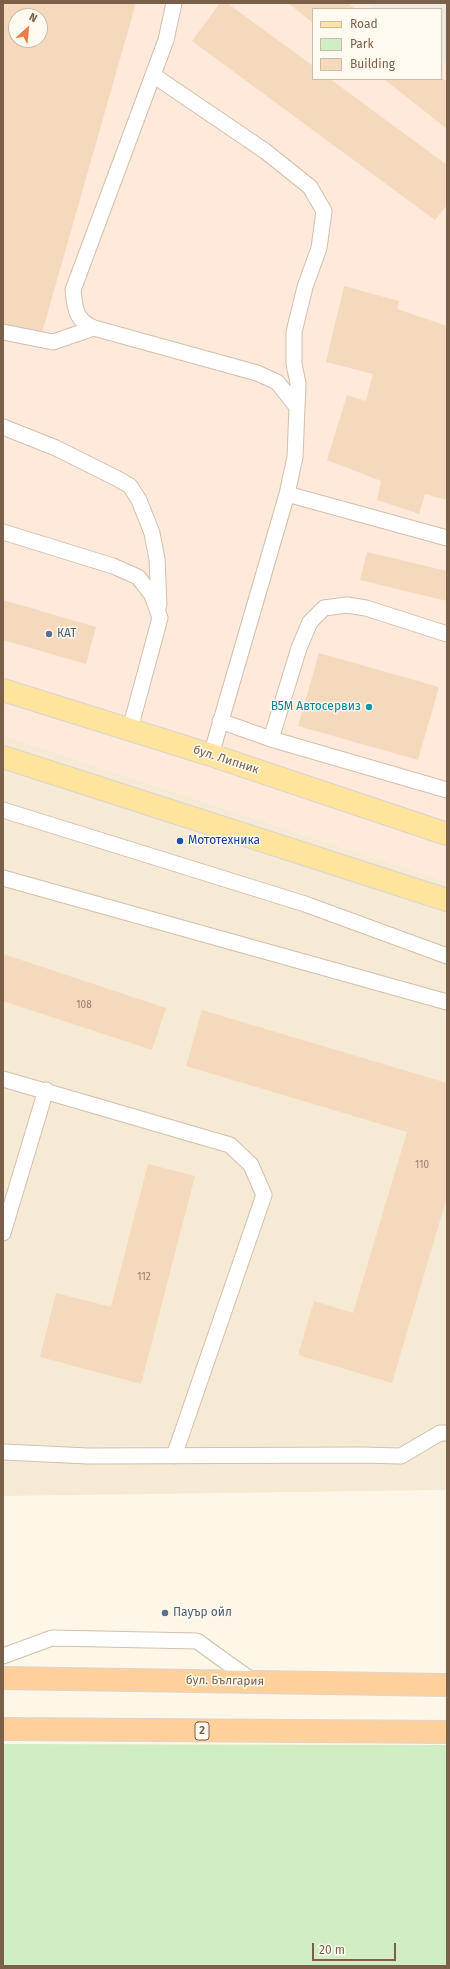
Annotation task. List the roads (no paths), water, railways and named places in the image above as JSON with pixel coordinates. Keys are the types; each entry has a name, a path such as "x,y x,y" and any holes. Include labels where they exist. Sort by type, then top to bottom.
{"highway":[{"name":"бул. България","path":"3,1678 447,1684"},
{"name":"2","path":"3,1729 447,1732"}],"main road":[{"name":"бул. Липник","path":"3,690 211,755 447,834"},
{"path":"3,757 447,900"}],"lane":[{"path":"174,3 166,40 73,290 75,308 80,319 85,324 94,328 257,373 277,382 297,407"},
{"path":"153,75 265,151 310,187 324,211 319,248 306,287 294,332 294,364 298,383 295,457 287,494 211,755"},
{"path":"3,332 53,342 94,328"},
{"path":"3,427 56,448 130,486 139,500 152,533 157,559 160,618 130,729"},
{"path":"287,494 447,538"},
{"path":"3,532 113,566 138,577 152,594 160,618"},
{"path":"271,739 299,648 310,622 324,608 347,605 366,608 447,634"},
{"path":"220,721 271,739 447,790"},
{"path":"3,810 305,904 447,956"},
{"path":"3,878 447,1002"},
{"path":"3,1079 46,1090 230,1145 251,1165 264,1194 174,1456"},
{"path":"3,1233 46,1090"},
{"path":"3,1452 88,1456 362,1454 401,1456 440,1433 447,1433"},
{"path":"3,1656 52,1638 197,1641 254,1682"}],"place":[{"name":"КАТ","path":"49,634"},
{"name":"В5М Автосервиз","path":"369,707"},
{"name":"Мототехника","path":"180,841"},
{"name":"Пауър ойл","path":"165,1613"}]}
